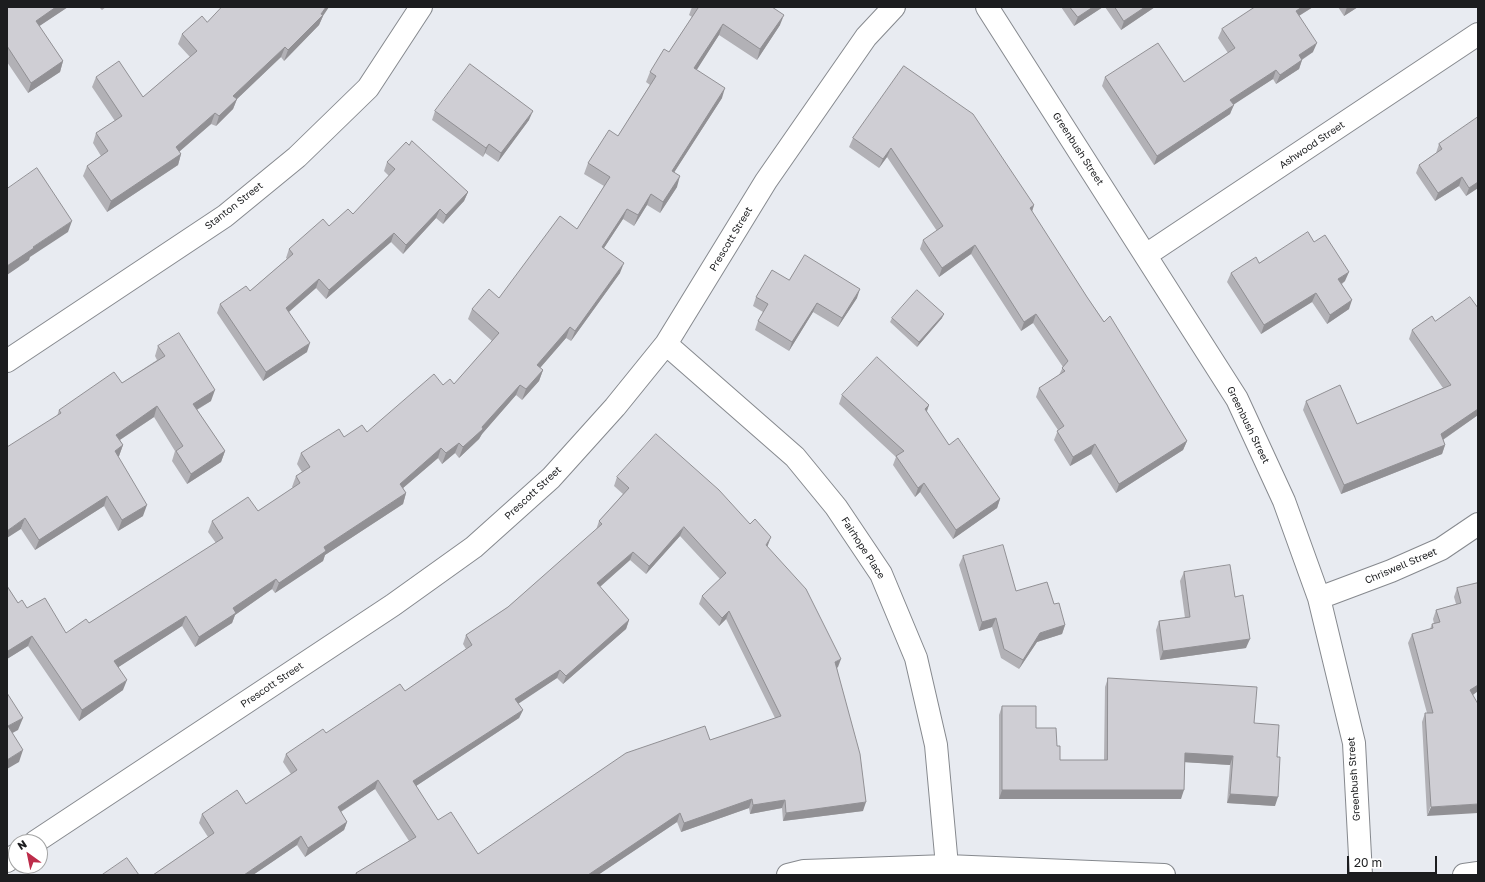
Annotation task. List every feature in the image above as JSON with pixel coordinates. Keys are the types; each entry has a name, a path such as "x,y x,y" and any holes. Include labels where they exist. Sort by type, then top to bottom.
{"street":[{"name":"Stanton Street","path":"7,361 225,216 297,157 368,88 421,7"},
{"name":"Prescott Street","path":"47,834 393,605 474,547 551,478 615,407 666,344 766,181 866,37 894,7"},
{"name":"Greenbush Street","path":"987,7 1237,399 1284,501 1319,598 1354,743 1361,875"},
{"name":"Ashwood Street","path":"1146,255 1478,34"},
{"name":"Fairhope Place","path":"666,344 795,457 836,507 881,574 916,658 936,746 947,866"},
{"name":"Chriswell Street","path":"1319,598 1391,571 1441,549 1478,524"},
{"path":"788,875 804,871 947,866 1164,875"},
{"path":"1464,875 1478,873"}],"building":[{"path":"7,7 56,7 36,21 63,61 31,83 7,46"},
{"path":"222,7 326,7 321,14 323,15 288,50 285,47 233,96 237,99 219,116 215,113 176,147 181,154 111,201 87,166 108,151 96,133 122,116 96,77 119,61 143,97 197,51 182,34 202,16 207,22"},
{"path":"697,7 772,7 784,15 760,49 723,24 694,68 725,88 672,171 680,176 663,202 651,194 638,215 627,209 602,247 624,263 575,331 570,327 537,365 543,370 526,389 520,385 482,427 483,429 463,447 459,443 446,453 441,448 400,484 406,493 324,547 326,551 279,583 276,579 233,608 236,613 199,637 186,616 114,661 127,680 82,710 32,636 8,651 7,586 18,603 22,600 27,608 45,598 66,633 86,619 89,623 223,538 212,521 248,497 258,511 300,483 296,476 310,467 301,453 339,429 344,437 362,425 367,432 434,374 443,385 450,379 454,384 499,333 472,309 489,289 499,298 560,216 577,229 610,177 588,163 609,130 618,136 656,76 650,72 664,49 669,52 698,8"},
{"path":"1070,7 1093,7 1078,17"},
{"path":"1115,7 1145,7 1124,21"},
{"path":"1255,7 1302,7 1296,11 1317,43 1299,55 1302,60 1280,75 1276,70 1230,100 1234,105 1157,156 1105,77 1158,43 1184,82 1235,48 1222,29"},
{"path":"470,64 533,111 501,153 489,144 486,148 435,111"},
{"path":"904,66 973,114 1034,205 1030,208 1087,297 1104,322 1110,316 1187,441 1119,484 1095,444 1073,457 1057,431 1064,426 1039,388 1065,371 1062,368 1068,361 1036,314 1024,322 975,245 942,268 923,240 943,226 891,148 883,159 853,138"},
{"path":"1478,117 1478,182 1469,188 1462,177 1438,193 1419,165 1442,149 1439,144"},
{"path":"412,141 468,192 446,215 440,209 406,245 394,233 329,290 319,279 286,308 310,343 266,372 220,304 246,286 250,291 293,254 289,249 323,219 329,226 348,209 353,214 395,169 387,162 406,142 409,145"},
{"path":"37,168 72,221 7,266 7,189"},
{"path":"1308,232 1314,242 1325,235 1349,272 1338,279 1352,300 1330,315 1316,293 1264,325 1231,273 1256,257 1259,263"},
{"path":"805,255 860,289 842,318 817,303 792,342 758,321 768,304 756,297 772,270 789,280"},
{"path":"917,290 944,314 919,342 892,318"},
{"path":"1470,297 1478,308 1478,409 1441,434 1445,445 1344,485 1306,401 1340,385 1357,424 1451,385 1412,330 1432,316 1435,321"},
{"path":"179,333 215,390 193,404 225,451 191,474 176,451 183,446 157,406 116,435 123,445 115,451 147,505 122,520 107,496 39,540 25,518 7,531 7,447 61,413 59,410 114,372 122,383 165,356 158,346"},
{"path":"877,357 929,405 925,409 949,445 958,438 1000,499 956,530 924,483 918,488 896,456 904,451 842,395"},
{"path":"656,434 719,490 750,524 755,519 771,537 766,545 806,589 841,659 835,662 860,754 866,802 786,813 785,800 753,805 752,799 684,823 680,813 588,875 357,875 356,873 416,837 378,780 338,807 347,822 308,848 301,836 244,875 153,875 214,833 202,814 237,790 246,804 297,770 286,754 323,729 326,733 400,684 405,691 472,645 466,635 508,607 602,524 599,521 629,488 617,477","holes":["684,527 726,573 702,596 722,618 729,611 781,716 710,740 705,726 626,753 478,854 451,812 438,820 413,781 523,710 515,699 560,670 566,676 629,620 597,583 633,552 649,566"]},
{"path":"1003,545 1016,591 1047,582 1054,604 1059,603 1065,625 1040,633 1023,660 1004,649 996,618 982,622 963,556"},
{"path":"1230,565 1235,597 1243,595 1250,639 1163,651 1159,621 1190,617 1184,572"},
{"path":"1478,583 1478,685 1470,690 1478,704 1478,804 1431,807 1425,713 1433,713 1412,634 1433,628 1432,624 1440,622 1436,610 1461,603 1457,588"},
{"path":"1108,678 1257,687 1254,723 1279,725 1277,757 1280,757 1278,797 1230,794 1233,756 1185,753 1184,790 1002,790 1002,706 1036,706 1036,728 1056,728 1057,746 1060,746 1060,760 1107,760"},
{"path":"7,693 23,718 8,726 23,750 7,760"},
{"path":"127,858 139,875 102,875"}]}
